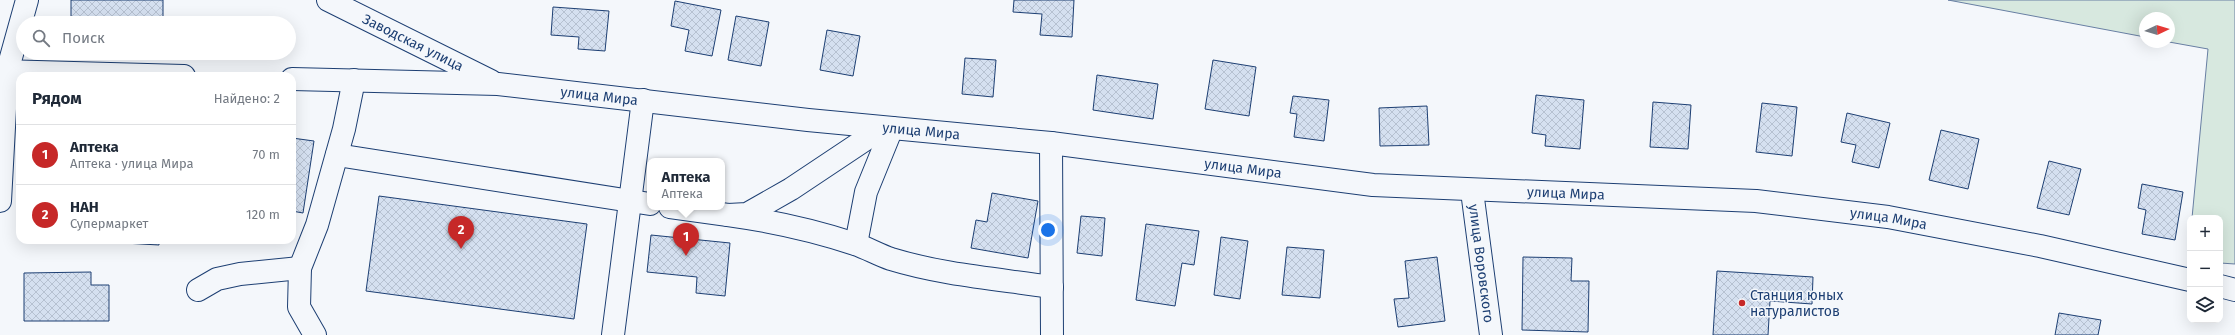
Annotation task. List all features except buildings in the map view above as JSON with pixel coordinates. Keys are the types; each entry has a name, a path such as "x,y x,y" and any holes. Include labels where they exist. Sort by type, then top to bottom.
{"street":[{"path":"22,16 27,0"},
{"name":"Заводская улица","path":"328,0 498,84"},
{"path":"0,201 4,72 16,34"},
{"path":"4,72 16,72"},
{"name":"улица Мира","path":"296,79 498,84 892,128 1051,143 1373,186 1756,201 1880,216 2040,246 2187,279"},
{"path":"315,335 299,307 300,268 317,225 344,130 354,80"},
{"path":"613,335 643,100"},
{"path":"728,215 747,214 762,207 869,137 892,128"},
{"path":"856,244 866,192 892,128"},
{"path":"1051,143 1052,335"},
{"path":"337,155 647,204"},
{"name":"улица Воровского","path":"1472,191 1491,335"},
{"path":"692,210 772,221 856,244 890,259 926,268 1052,288"},
{"path":"198,290 217,279 240,274 300,268"},
{"path":"2223,287 2235,290"}],"shaded area":[{"path":"1948,0 2235,0 2235,264 2223,263 2223,215 2192,215 2208,49 2175,43 2175,12 2139,12 2139,36"}],"place":[{"name":"НАН","path":"461,249"},
{"name":"Аптека","path":"686,256"},
{"name":"Станция юных натуралистов","path":"1742,303"}]}
